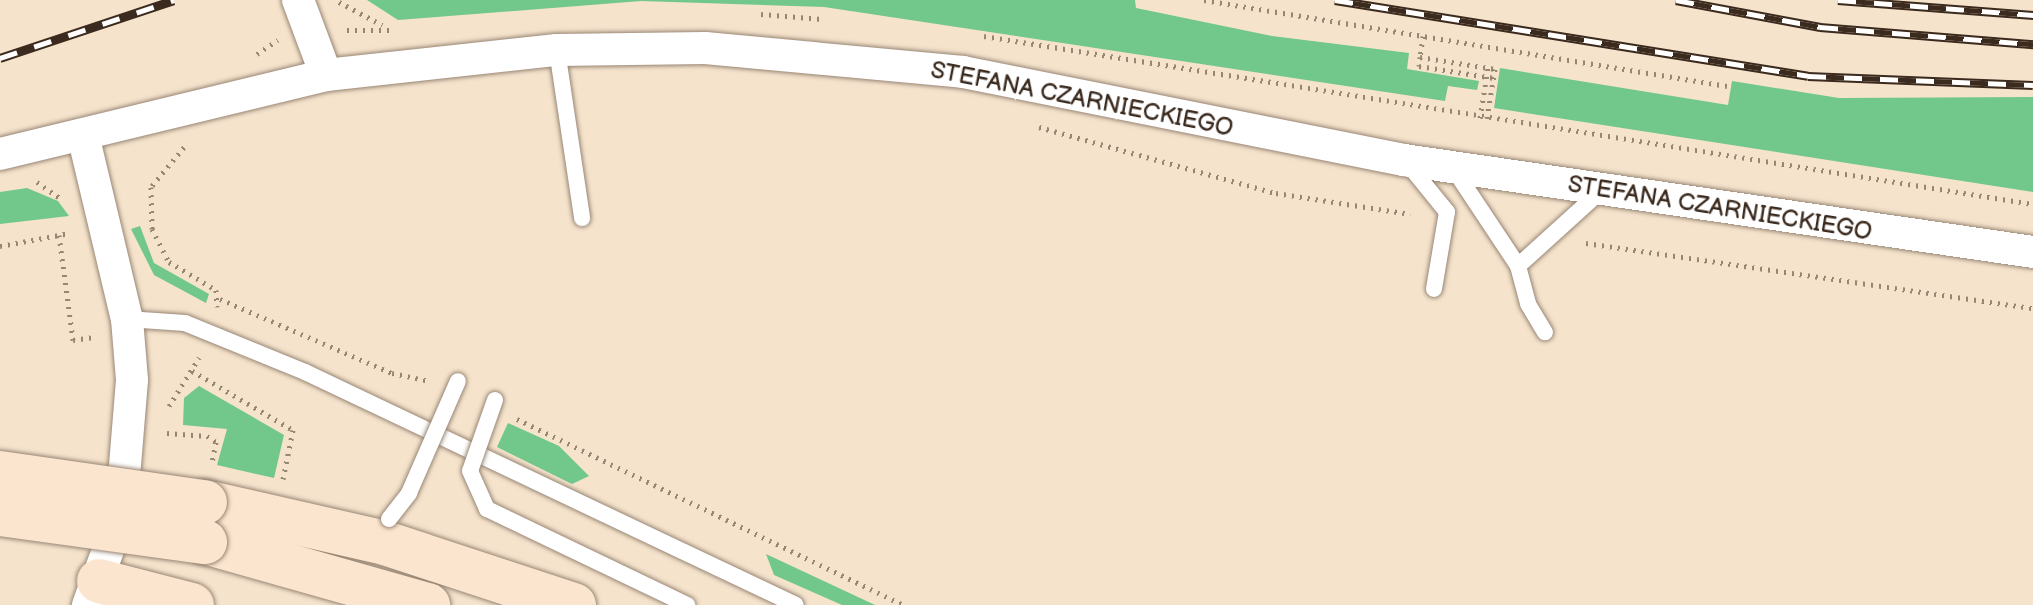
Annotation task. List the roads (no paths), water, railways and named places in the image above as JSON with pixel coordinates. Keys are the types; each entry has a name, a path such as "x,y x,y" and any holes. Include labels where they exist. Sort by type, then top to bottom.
{"main road":[{"path":"0,473 205,522 428,605"},
{"path":"0,514 378,529 574,605"},
{"path":"93,593 192,605"}],"street":[{"path":"298,0 326,75"},
{"name":"STEFANA CZARNIECKIEGO","path":"0,154 326,75 557,50 705,48 963,72 1404,160 2033,252"},
{"path":"83,135 109,326 130,450 121,514 93,593"}],"lane":[{"path":"557,50 582,218"},
{"path":"1404,160 1447,212 1434,289"},
{"path":"1453,168 1518,266 1524,294 1545,332"},
{"path":"1518,266 1603,189"},
{"path":"109,326 185,323 305,372 796,605"},
{"path":"378,529 409,493 452,385"},
{"path":"495,400 470,471 487,509 687,605"}],"railway":[{"path":"0,58 174,0"},
{"path":"1335,0 1808,76 2033,85"},
{"path":"1676,0 1820,27 2033,44"},
{"path":"1838,0 2033,15"}]}
